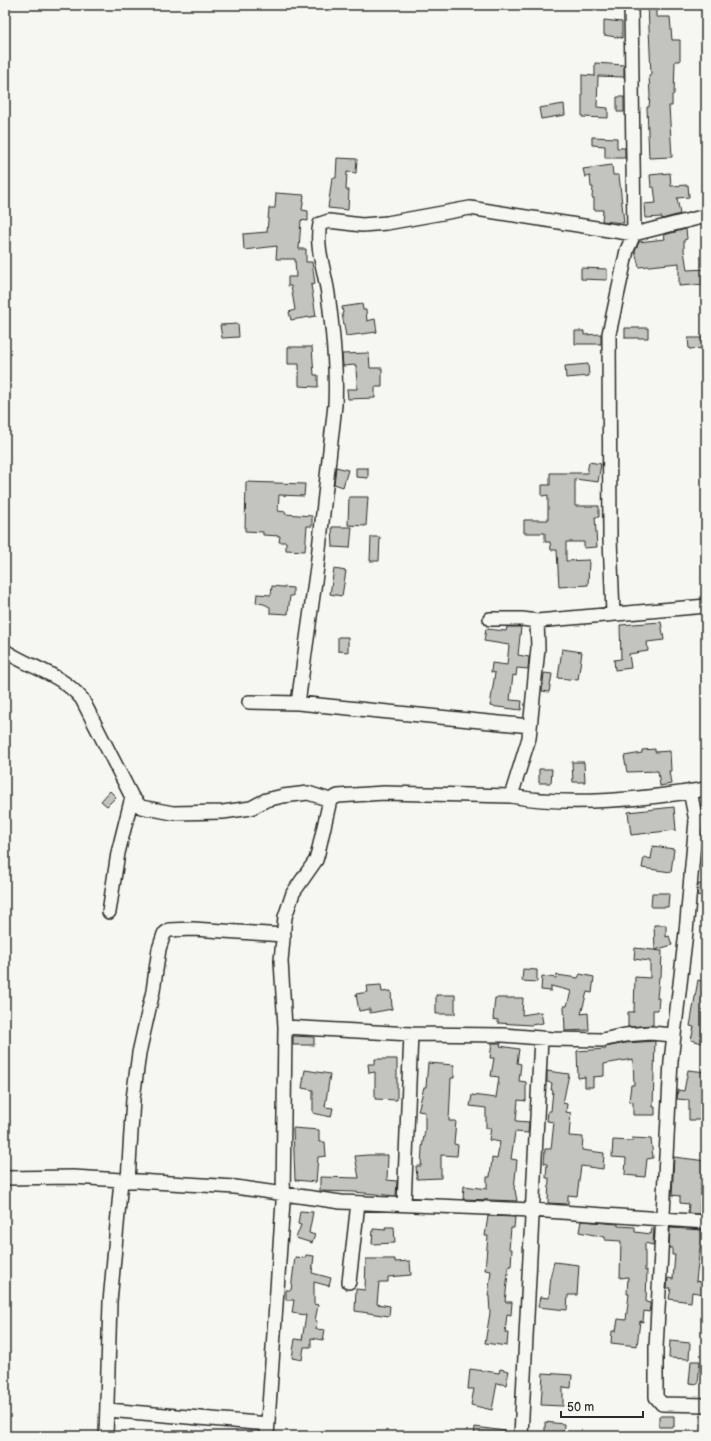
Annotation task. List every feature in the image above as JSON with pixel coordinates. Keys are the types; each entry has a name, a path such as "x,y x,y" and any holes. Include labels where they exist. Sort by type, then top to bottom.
{"street":[{"path":"613,613 610,539 608,334 627,250 634,234 631,5"},
{"path":"298,703 318,567 335,405 336,380 333,342 320,251 318,230 320,224 329,221 362,224 386,223 470,208 634,234 706,216"},
{"path":"490,618 537,621 613,613 706,606"},
{"path":"511,796 529,738 538,648 537,621"},
{"path":"5,651 19,660 59,677 79,694 132,797 141,807 173,813 223,812 251,808 266,800 308,793 330,800 338,796 384,793 511,796 531,800 605,800 706,789"},
{"path":"249,702 298,703 530,726"},
{"path":"690,791 696,821 671,1061 664,1219 656,1348 656,1396 662,1404 706,1405"},
{"path":"109,912 118,853 132,797"},
{"path":"108,1410 267,1430 283,1195 285,1028 281,961 286,917 294,893 316,860 330,800"},
{"path":"106,1436 108,1410 110,1302 132,1099 139,1053 153,991 159,949 164,934 169,930 193,929 284,935"},
{"path":"285,1028 411,1034 503,1035 602,1040 625,1035 650,1033 674,1035"},
{"path":"404,1205 411,1034"},
{"path":"521,1436 531,1210 541,1038"},
{"path":"5,1178 73,1177 235,1187 283,1195 358,1203 531,1210 706,1222"},
{"path":"349,1282 358,1203"}],"building":[{"path":"648,5 656,5 656,17 670,17 672,40 680,40 680,61 675,61 674,94 672,95 672,106 669,106 672,157 649,158 647,107 649,107 650,96 649,75 651,75"},
{"path":"604,20 622,22 622,38 604,35"},
{"path":"595,63 624,65 624,77 598,76 597,107 608,108 608,118 582,117 582,75 595,76"},
{"path":"617,97 624,97 624,112 617,112"},
{"path":"564,104 565,115 541,119 539,108"},
{"path":"592,137 617,138 617,148 625,148 625,158 605,158 605,146 592,145"},
{"path":"337,158 357,159 356,173 347,172 346,190 349,190 348,210 328,208 332,178 336,178"},
{"path":"612,165 613,175 619,175 624,223 602,221 603,210 594,210 594,198 592,198 593,187 591,187 590,176 585,177 583,169"},
{"path":"670,173 671,186 688,185 689,197 677,198 680,214 662,219 662,217 645,218 644,204 656,203 654,187 651,187 650,175"},
{"path":"276,193 304,195 302,210 308,211 308,221 301,220 299,249 306,249 306,262 312,262 315,284 311,285 316,316 291,320 289,312 295,310 291,286 288,286 288,277 296,277 295,259 276,259 277,246 244,250 243,234 267,232 269,208 275,208"},
{"path":"686,229 687,239 684,240 684,250 687,270 706,269 706,284 679,286 679,263 639,267 635,251 639,242 665,239 664,235"},
{"path":"581,268 607,269 607,280 581,279"},
{"path":"362,304 363,310 366,310 367,321 375,319 377,332 346,336 342,307"},
{"path":"238,324 239,337 222,338 220,325"},
{"path":"625,328 648,328 648,338 625,338"},
{"path":"575,331 584,331 584,335 601,334 601,344 575,344"},
{"path":"688,338 706,338 706,348 689,349"},
{"path":"288,347 312,347 314,375 318,375 318,387 299,386 299,364 288,364"},
{"path":"369,353 370,368 382,368 382,387 375,387 375,398 348,399 347,389 357,389 356,365 343,366 342,354"},
{"path":"588,364 589,376 566,378 565,366"},
{"path":"589,462 601,464 598,482 575,479 575,506 599,506 599,517 595,517 597,547 584,548 584,542 566,542 566,561 589,560 588,585 559,587 557,550 551,550 550,542 545,542 545,533 524,533 524,520 548,520 548,495 542,496 542,485 550,485 550,473 587,473"},
{"path":"336,467 348,470 343,487 334,484"},
{"path":"356,468 368,468 368,478 356,477"},
{"path":"246,482 305,484 304,496 279,495 278,511 286,512 285,514 312,516 312,526 307,526 305,551 286,550 286,542 279,542 280,536 263,535 263,532 245,531"},
{"path":"349,497 368,497 366,526 348,525"},
{"path":"332,527 352,527 350,548 333,547"},
{"path":"371,537 380,537 379,561 370,561"},
{"path":"334,569 346,571 342,596 330,594"},
{"path":"272,586 293,588 293,596 290,596 288,614 270,613 270,607 264,604 256,603 257,594 271,595"},
{"path":"661,622 664,640 647,642 648,651 629,654 631,668 615,670 614,660 621,659 620,625"},
{"path":"507,627 521,627 518,655 529,657 528,669 517,668 516,676 513,675 510,700 522,701 521,710 490,706 495,673 491,672 492,663 507,665 509,645 484,641 486,629 506,631"},
{"path":"338,637 348,637 348,652 338,651"},
{"path":"562,649 582,652 578,680 558,678"},
{"path":"544,673 552,674 549,692 542,691"},
{"path":"655,749 655,752 670,751 671,771 669,771 671,784 660,786 658,771 627,772 624,756 642,753 642,750"},
{"path":"572,762 584,762 585,782 573,782"},
{"path":"539,769 552,769 551,783 539,783"},
{"path":"110,791 116,797 107,806 101,801"},
{"path":"674,807 676,830 631,835 628,812"},
{"path":"653,846 674,849 671,872 642,868 644,857 651,859"},
{"path":"698,884 706,885 706,897 697,895"},
{"path":"652,893 669,893 668,907 651,907"},
{"path":"654,925 666,925 666,937 669,936 672,945 655,950"},
{"path":"635,948 662,951 661,977 659,977 657,998 659,998 658,1010 653,1010 653,1025 628,1027 628,1012 634,1012 635,977 650,978 650,961 634,959"},
{"path":"523,969 537,970 537,982 522,981"},
{"path":"580,974 594,977 592,993 587,992 581,1014 588,1013 589,1030 565,1031 564,1006 567,1006 571,991 551,986 551,991 541,990 542,976 556,978 557,975 578,978"},
{"path":"698,980 706,982 706,1044 691,1040 694,1027 690,1026"},
{"path":"381,985 382,992 391,991 392,1009 370,1013 370,1009 359,1011 356,994 368,992 367,986"},
{"path":"436,995 455,995 455,1014 436,1014"},
{"path":"495,998 523,998 522,1015 541,1012 543,1023 531,1025 498,1023 498,1020 493,1019"},
{"path":"293,1036 314,1037 314,1045 293,1045"},
{"path":"655,1041 653,1107 655,1107 655,1115 633,1115 633,1102 629,1101 631,1085 634,1085 633,1059 604,1064 604,1076 593,1077 593,1087 585,1087 585,1077 578,1078 577,1051 606,1049 605,1047 626,1043"},
{"path":"492,1043 501,1043 500,1046 519,1049 517,1063 521,1064 519,1081 526,1082 526,1101 518,1100 516,1121 529,1122 528,1133 515,1132 511,1159 517,1160 514,1189 517,1201 463,1199 464,1186 487,1189 487,1177 490,1177 492,1158 497,1159 500,1142 489,1140 491,1128 486,1128 486,1108 470,1106 472,1095 496,1098 499,1077 491,1076 494,1058 490,1058"},
{"path":"375,1059 397,1059 397,1100 375,1099 375,1072 369,1073 368,1064 375,1064"},
{"path":"428,1063 454,1065 454,1078 451,1078 449,1121 456,1121 454,1144 458,1145 457,1156 441,1155 441,1178 417,1179 416,1166 421,1166 425,1130 425,1112 418,1111 424,1087 426,1087"},
{"path":"305,1070 330,1074 325,1107 333,1108 331,1117 313,1113 313,1090 302,1088"},
{"path":"688,1070 706,1072 706,1120 689,1120 689,1100 677,1099 678,1090 684,1091"},
{"path":"547,1071 569,1074 563,1103 567,1104 566,1112 571,1113 569,1136 583,1137 582,1150 604,1153 603,1169 581,1166 577,1196 568,1195 568,1204 548,1203 549,1178 546,1178 547,1164 544,1163 545,1149 551,1149 554,1122 547,1121 548,1111 551,1111 553,1090 551,1090 552,1083 547,1082"},
{"path":"293,1128 319,1130 319,1142 325,1142 326,1156 318,1157 316,1182 295,1180"},
{"path":"632,1138 651,1139 653,1158 647,1159 645,1177 625,1175 626,1158 612,1157 613,1140 632,1141"},
{"path":"388,1155 387,1180 397,1181 396,1196 354,1192 320,1191 320,1177 359,1178 355,1156"},
{"path":"674,1157 706,1161 706,1203 700,1203 700,1214 688,1213 689,1204 680,1203 680,1196 672,1195"},
{"path":"300,1211 313,1212 309,1233 315,1235 312,1243 296,1238 301,1225 298,1224"},
{"path":"488,1216 515,1217 514,1228 511,1228 509,1249 512,1249 511,1266 509,1266 505,1302 512,1302 511,1315 507,1314 505,1333 508,1333 507,1346 485,1343 490,1313 488,1296 491,1271 485,1270 488,1236 485,1236"},
{"path":"581,1221 635,1227 635,1232 651,1234 652,1227 654,1228 653,1245 645,1243 645,1271 647,1270 646,1302 650,1303 650,1306 649,1312 644,1311 643,1322 640,1321 637,1346 611,1343 612,1331 616,1331 618,1319 626,1320 629,1294 627,1294 628,1277 620,1278 621,1241 605,1240 605,1237 579,1232"},
{"path":"385,1227 394,1227 395,1243 372,1244 373,1229 386,1230"},
{"path":"670,1228 703,1230 703,1233 706,1233 706,1248 700,1247 696,1281 705,1283 704,1294 692,1292 691,1302 669,1299 671,1288 667,1288 668,1278 673,1279 675,1255 672,1255 672,1248 669,1248"},
{"path":"306,1255 314,1256 312,1273 331,1278 329,1286 314,1282 314,1304 318,1305 315,1321 317,1321 316,1329 325,1330 323,1340 311,1338 311,1347 304,1347 302,1360 292,1358 295,1339 302,1340 306,1315 292,1313 294,1300 286,1300 286,1290 291,1290 295,1257 305,1258"},
{"path":"366,1259 395,1259 395,1262 410,1261 411,1275 388,1277 388,1282 379,1282 377,1304 390,1306 389,1316 355,1311 356,1289 365,1290"},
{"path":"554,1262 579,1265 577,1295 568,1295 567,1310 538,1307 540,1297 549,1298 551,1274"},
{"path":"670,1341 690,1343 689,1359 669,1358"},
{"path":"691,1361 700,1361 698,1384 689,1383"},
{"path":"470,1369 499,1373 500,1369 509,1371 506,1385 497,1383 492,1410 471,1405 474,1389 468,1389"},
{"path":"543,1373 572,1375 571,1388 563,1387 563,1406 541,1405"},
{"path":"659,1416 674,1416 674,1427 659,1427"},
{"path":"545,1422 564,1424 563,1436 545,1436"},
{"path":"475,1427 505,1431 505,1436 474,1436"}]}
